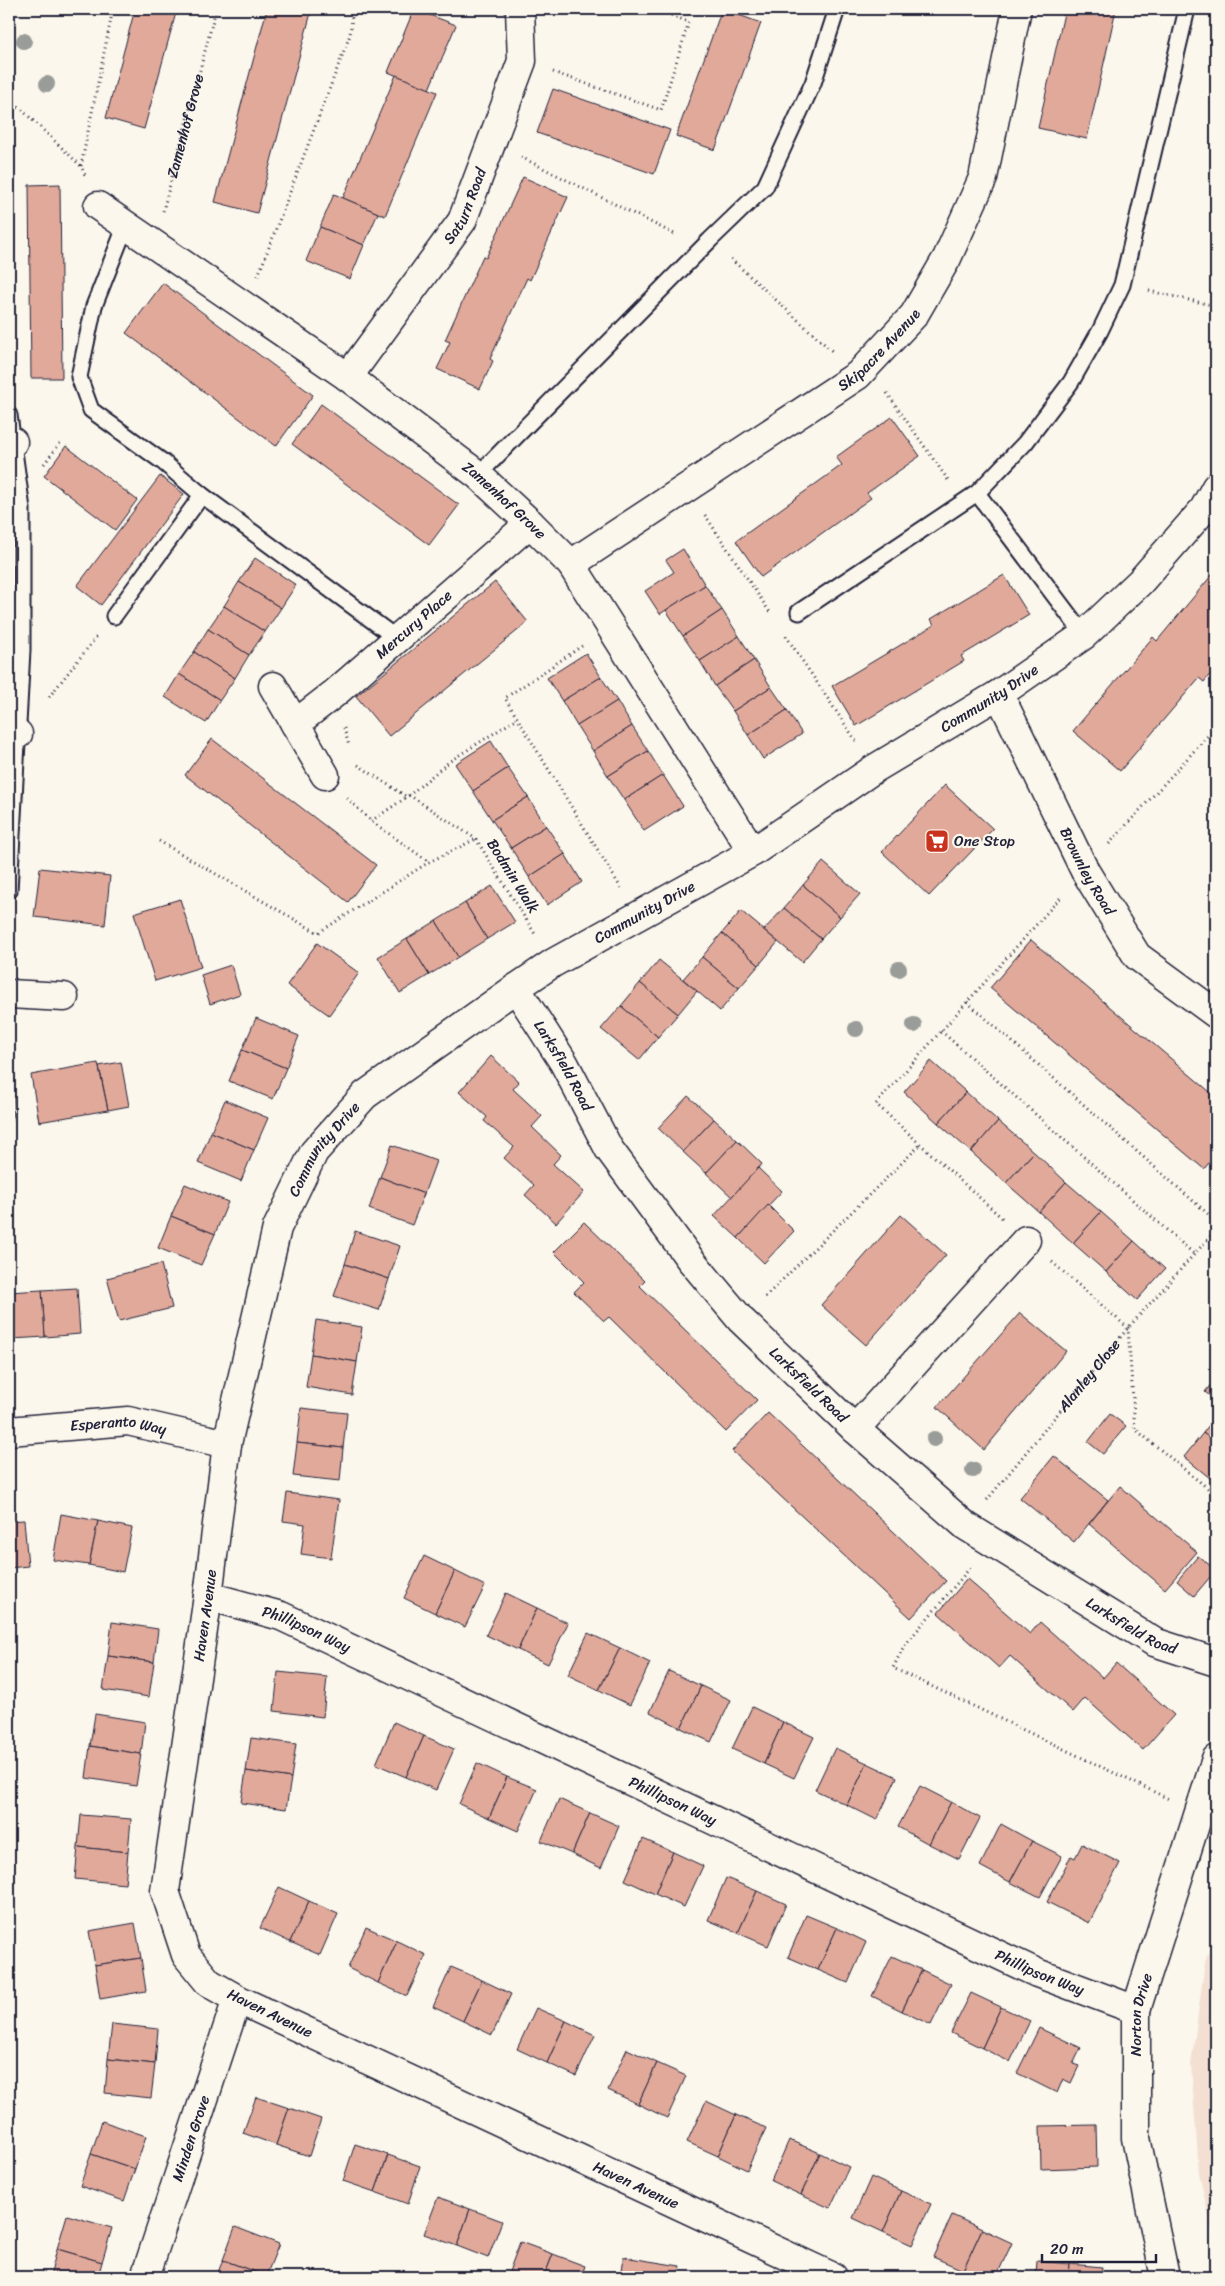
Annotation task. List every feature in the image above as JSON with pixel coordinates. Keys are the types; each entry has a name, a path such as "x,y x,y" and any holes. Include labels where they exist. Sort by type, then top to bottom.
{"street":[{"name":"Saturn Road","path":"348,377 462,221 522,61 520,9"},
{"name":"Skipacre Avenue","path":"571,564 863,370 914,315 947,258 983,178 1015,9"},
{"name":"Zamenhof Grove","path":"98,206 348,377 478,475 530,523 571,564 753,852"},
{"name":"Community Drive","path":"227,1444 277,1228 314,1152 365,1095 553,963 753,852 874,769 999,694 1084,635 1140,582 1204,509 1216,486"},
{"name":"Mercury Place","path":"295,724 335,693 530,523"},
{"path":"273,686 325,775"},
{"name":"Brownley Road","path":"999,694 1085,871 1137,956 1216,1014"},
{"name":"Larksfield Road","path":"516,988 564,1063 609,1149 690,1259 741,1320 856,1429 966,1526 1154,1642 1216,1662"},
{"path":"9,994 64,997"},
{"path":"856,1429 1026,1240"},
{"name":"Esperanto Way","path":"9,1431 128,1421 227,1444"},
{"name":"Haven Avenue","path":"227,1444 208,1596 165,1891 186,1955 210,1983 237,1999 833,2277"},
{"name":"Phillipson Way","path":"208,1596 281,1616 1037,1973 1136,2010"},
{"name":"Norton Drive","path":"1165,2277 1136,2138 1136,2010 1216,1759"},
{"name":"Minden Grove","path":"145,2277 237,1999"}],"lane":[{"path":"478,475 765,186 813,83 837,9"},
{"path":"799,612 977,493 1024,443 1071,382 1100,331 1122,285 1187,9"},
{"path":"126,225 94,306 79,377 91,410 163,462 202,495 396,638"},
{"path":"9,891 14,734 22,650 22,509 11,442 10,415"},
{"path":"977,493 1084,635"},
{"path":"114,616 202,495"}],"path":[{"path":"9,102 22,110 81,166 113,9"},
{"name":"Zamenhof Grove","path":"155,245 216,9"},
{"path":"247,307 350,35 353,9"},
{"path":"522,61 661,110 689,22 655,9"},
{"path":"492,142 706,244 863,370 964,502"},
{"path":"1122,285 1216,306"},
{"path":"14,734 114,616"},
{"path":"610,628 505,698 638,916"},
{"path":"335,693 351,754"},
{"path":"371,821 408,796 450,761 518,718"},
{"path":"998,1215 876,1104 1216,727"},
{"name":"Bodmin Walk","path":"354,762 476,839 553,963"},
{"path":"325,775 371,821 429,862"},
{"path":"159,841 318,933 429,862 476,839"},
{"path":"967,1002 1216,1221"},
{"path":"941,1031 1194,1254"},
{"path":"741,1320 920,1145"},
{"name":"Alanley Close","path":"966,1526 1128,1328 1216,1230"},
{"path":"1063,1272 1128,1328 1135,1429 1216,1495"},
{"path":"992,1541 904,1646 894,1668 1199,1813"}],"shaded area":[{"path":"1216,1928 1216,2249 1199,2173 1191,2065 1205,1962"}],"building":[{"path":"135,9 177,9 144,129 106,118"},
{"path":"267,9 312,9 257,213 215,202"},
{"path":"414,9 456,25 429,89 388,72"},
{"path":"722,9 761,23 715,150 676,136"},
{"path":"1065,9 1116,9 1087,139 1038,128"},
{"path":"396,75 437,92 385,216 343,198"},
{"path":"553,89 670,130 654,174 537,133"},
{"path":"523,177 568,197 530,280 527,278 490,359 493,361 480,389 437,369 450,342 445,340 483,256 486,258"},
{"path":"60,184 62,378 31,378 29,185"},
{"path":"334,194 378,213 364,245 320,227"},
{"path":"320,227 364,245 350,279 306,261"},
{"path":"163,283 313,395 276,446 126,333"},
{"path":"321,404 459,505 429,545 292,444"},
{"path":"892,417 920,456 867,493 871,498 761,577 736,541 842,465 836,457"},
{"path":"66,446 137,500 115,530 44,476"},
{"path":"160,476 184,494 101,605 77,586"},
{"path":"683,549 705,585 660,614 645,591 674,572 666,560"},
{"path":"255,558 296,585 281,608 239,582"},
{"path":"1216,570 1216,667 1204,682 1199,678 1120,771 1073,731 1153,637 1157,641"},
{"path":"1004,575 1029,615 961,656 964,661 856,726 832,686 934,625 931,619"},
{"path":"239,582 281,608 265,632 224,606"},
{"path":"495,582 528,622 389,736 356,696"},
{"path":"705,585 722,610 683,636 666,610"},
{"path":"224,606 265,632 249,655 208,629"},
{"path":"722,610 739,636 700,661 683,636"},
{"path":"208,629 249,655 235,678 194,652"},
{"path":"739,636 754,660 715,686 700,661"},
{"path":"194,652 235,678 220,700 179,674"},
{"path":"586,653 601,677 562,701 547,678"},
{"path":"754,660 771,687 733,711 715,686"},
{"path":"179,674 220,700 206,723 165,697"},
{"path":"601,677 617,701 577,726 562,701"},
{"path":"771,687 787,710 748,735 733,711"},
{"path":"617,701 632,726 593,751 577,726"},
{"path":"787,710 802,734 763,759 748,735"},
{"path":"632,726 648,751 608,776 593,751"},
{"path":"212,739 376,865 348,902 185,775"},
{"path":"491,741 508,768 473,791 455,764"},
{"path":"648,751 663,775 624,800 608,776"},
{"path":"508,768 528,797 492,820 473,791"},
{"path":"663,775 683,806 644,831 624,800"},
{"name":"One Stop","path":"945,785 993,829 929,896 882,852"},
{"path":"528,797 546,826 511,848 492,820"},
{"path":"546,826 565,854 529,877 511,848"},
{"path":"565,854 582,882 547,905 529,877"},
{"path":"823,862 860,894 840,917 803,885"},
{"path":"40,868 110,876 105,925 34,917"},
{"path":"803,885 840,917 821,939 784,908"},
{"path":"492,886 515,922 487,939 465,903"},
{"path":"180,899 201,967 155,981 134,913"},
{"path":"465,903 487,939 458,957 436,921"},
{"path":"784,908 821,939 802,962 764,930"},
{"path":"741,911 778,942 759,965 722,933"},
{"path":"436,921 458,957 429,975 407,939"},
{"path":"722,933 759,965 739,988 702,957"},
{"path":"407,939 429,975 400,993 378,957"},
{"path":"1031,940 1216,1097 1216,1154 1204,1169 990,988"},
{"path":"317,943 359,973 329,1015 287,985"},
{"path":"702,957 739,988 720,1011 683,979"},
{"path":"659,960 697,991 678,1014 640,983"},
{"path":"231,965 240,994 210,1004 201,975"},
{"path":"640,983 678,1014 658,1037 621,1006"},
{"path":"621,1006 658,1037 639,1060 601,1029"},
{"path":"256,1018 299,1036 286,1068 242,1050"},
{"path":"242,1050 286,1068 273,1099 229,1081"},
{"path":"491,1056 519,1082 513,1089 542,1116 532,1127 561,1155 553,1164 584,1192 556,1223 525,1195 534,1185 504,1158 514,1147 484,1121 487,1117 459,1092"},
{"path":"931,1061 966,1092 938,1123 904,1092"},
{"path":"121,1062 129,1106 108,1110 99,1066"},
{"path":"98,1063 108,1110 39,1122 31,1075"},
{"path":"9,1077 14,1078 12,1121 9,1120"},
{"path":"966,1092 998,1121 971,1152 938,1123"},
{"path":"688,1096 714,1119 683,1152 658,1128"},
{"path":"225,1100 268,1118 254,1150 211,1132"},
{"path":"714,1119 737,1140 706,1173 683,1152"},
{"path":"998,1121 1034,1152 1006,1183 971,1152"},
{"path":"211,1132 254,1150 241,1181 198,1163"},
{"path":"737,1140 762,1164 732,1197 706,1173"},
{"path":"392,1145 436,1161 424,1194 380,1177"},
{"path":"1034,1152 1066,1182 1039,1212 1006,1183"},
{"path":"758,1168 782,1191 738,1238 714,1216"},
{"path":"380,1177 424,1194 412,1225 369,1209"},
{"path":"1066,1182 1101,1212 1073,1243 1039,1212"},
{"path":"185,1184 228,1202 215,1234 171,1216"},
{"path":"768,1205 794,1231 764,1263 738,1238"},
{"path":"1101,1212 1134,1241 1106,1272 1073,1243"},
{"path":"901,1215 946,1255 866,1345 821,1305"},
{"path":"171,1216 215,1234 201,1265 158,1248"},
{"path":"584,1222 645,1281 640,1286 757,1400 726,1432 609,1317 604,1321 574,1292 584,1282 554,1252"},
{"path":"355,1231 400,1246 389,1279 345,1264"},
{"path":"1134,1241 1165,1269 1137,1300 1106,1272"},
{"path":"161,1264 172,1308 119,1321 107,1278"},
{"path":"345,1264 389,1279 379,1310 334,1296"},
{"path":"77,1288 80,1334 45,1337 42,1290"},
{"path":"42,1290 45,1337 12,1339 9,1292"},
{"path":"1020,1313 1066,1351 984,1450 937,1407"},
{"path":"316,1320 362,1327 357,1362 311,1354"},
{"path":"311,1354 357,1362 352,1395 306,1387"},
{"path":"1216,1378 1216,1401 1205,1392"},
{"path":"301,1408 347,1413 343,1448 297,1443"},
{"path":"768,1413 946,1581 911,1618 732,1451"},
{"path":"1110,1414 1126,1426 1103,1454 1088,1442"},
{"path":"1216,1416 1216,1443 1203,1433"},
{"path":"1203,1433 1216,1443 1216,1483 1184,1457"},
{"path":"297,1443 343,1448 340,1481 293,1476"},
{"path":"1054,1456 1108,1500 1074,1542 1020,1498"},
{"path":"1120,1486 1197,1552 1165,1589 1089,1524"},
{"path":"287,1493 339,1500 331,1558 301,1554 305,1524 283,1521"},
{"path":"61,1514 98,1521 89,1565 53,1560"},
{"path":"24,1520 28,1566 9,1568 9,1521"},
{"path":"98,1521 132,1528 123,1572 89,1565"},
{"path":"424,1556 455,1571 435,1613 404,1598"},
{"path":"1198,1556 1216,1570 1194,1596 1177,1581"},
{"path":"455,1571 485,1586 465,1627 435,1613"},
{"path":"967,1579 1030,1634 1040,1622 1103,1678 1116,1663 1174,1715 1143,1750 1085,1698 1073,1712 1010,1656 999,1668 938,1613"},
{"path":"506,1593 537,1608 518,1650 486,1635"},
{"path":"537,1608 568,1623 548,1664 518,1650"},
{"path":"112,1622 158,1629 154,1662 108,1656"},
{"path":"588,1633 620,1648 599,1690 568,1675"},
{"path":"620,1648 650,1663 630,1705 599,1690"},
{"path":"108,1656 154,1662 149,1697 103,1690"},
{"path":"669,1671 701,1686 681,1728 650,1712"},
{"path":"278,1672 327,1677 323,1717 274,1711"},
{"path":"701,1686 731,1700 711,1742 681,1728"},
{"path":"752,1707 783,1722 764,1764 732,1749"},
{"path":"95,1714 145,1722 141,1754 90,1746"},
{"path":"394,1722 424,1736 406,1777 376,1764"},
{"path":"783,1722 814,1737 794,1778 764,1764"},
{"path":"424,1736 454,1749 436,1790 406,1777"},
{"path":"251,1738 296,1744 291,1778 246,1771"},
{"path":"90,1746 141,1754 136,1786 86,1778"},
{"path":"835,1748 867,1763 847,1805 815,1790"},
{"path":"477,1763 507,1777 489,1818 459,1804"},
{"path":"867,1763 897,1777 877,1820 847,1805"},
{"path":"246,1771 291,1778 286,1809 241,1803"},
{"path":"507,1777 537,1789 518,1831 489,1818"},
{"path":"920,1786 951,1802 929,1844 898,1827"},
{"path":"559,1799 590,1813 572,1854 541,1841"},
{"path":"951,1802 980,1818 959,1859 929,1844"},
{"path":"590,1813 619,1826 601,1868 572,1854"},
{"path":"81,1815 131,1819 128,1852 78,1847"},
{"path":"1001,1824 1032,1841 1010,1882 980,1866"},
{"path":"643,1839 673,1852 655,1894 625,1880"},
{"path":"1032,1841 1062,1856 1040,1897 1010,1882"},
{"path":"1082,1844 1120,1863 1089,1923 1047,1902 1071,1856 1075,1858"},
{"path":"78,1847 128,1852 125,1884 75,1879"},
{"path":"673,1852 703,1866 684,1907 655,1894"},
{"path":"726,1878 757,1891 738,1933 708,1920"},
{"path":"279,1887 309,1901 290,1942 260,1928"},
{"path":"757,1891 786,1904 768,1946 738,1933"},
{"path":"309,1901 338,1914 320,1955 290,1942"},
{"path":"806,1915 837,1928 818,1970 788,1957"},
{"path":"135,1923 141,1958 95,1965 89,1931"},
{"path":"366,1927 397,1941 378,1983 348,1968"},
{"path":"837,1928 866,1942 848,1983 818,1970"},
{"path":"397,1941 426,1955 407,1996 378,1983"},
{"path":"892,1956 922,1970 902,2011 872,1996"},
{"path":"141,1958 146,1991 100,1999 95,1965"},
{"path":"451,1967 482,1980 463,2021 433,2007"},
{"path":"922,1970 951,1984 931,2025 902,2011"},
{"path":"482,1980 511,1994 492,2035 463,2021"},
{"path":"971,1993 1001,2007 982,2048 951,2033"},
{"path":"1001,2007 1030,2021 1010,2062 982,2048"},
{"path":"536,2008 566,2021 547,2063 517,2049"},
{"path":"566,2021 595,2035 576,2076 547,2063"},
{"path":"112,2024 158,2029 155,2064 108,2059"},
{"path":"1039,2028 1081,2048 1073,2064 1079,2066 1071,2083 1063,2079 1057,2093 1017,2073"},
{"path":"627,2049 657,2063 638,2104 608,2090"},
{"path":"108,2059 155,2064 151,2098 105,2093"},
{"path":"657,2063 686,2076 667,2118 638,2104"},
{"path":"256,2097 289,2108 276,2145 243,2133"},
{"path":"706,2101 736,2115 718,2156 687,2142"},
{"path":"289,2108 321,2119 309,2156 276,2145"},
{"path":"736,2115 766,2128 747,2170 718,2156"},
{"path":"102,2121 146,2136 135,2169 91,2154"},
{"path":"1096,2125 1097,2167 1041,2169 1040,2126"},
{"path":"789,2140 820,2153 801,2195 771,2181"},
{"path":"355,2144 388,2155 375,2192 343,2181"},
{"path":"820,2153 849,2167 830,2208 801,2195"},
{"path":"91,2154 135,2169 124,2201 80,2186"},
{"path":"388,2155 420,2166 408,2204 375,2192"},
{"path":"871,2177 901,2191 883,2232 853,2218"},
{"path":"901,2191 931,2204 912,2245 883,2232"},
{"path":"438,2197 470,2209 457,2246 424,2234"},
{"path":"470,2209 502,2221 488,2258 457,2246"},
{"path":"67,2215 112,2228 102,2262 57,2249"},
{"path":"952,2215 982,2229 963,2270 933,2257"},
{"path":"235,2227 279,2244 266,2276 223,2260"},
{"path":"982,2229 1012,2243 996,2277 978,2277 963,2270"},
{"path":"520,2242 553,2254 544,2277 507,2277"},
{"path":"57,2249 102,2262 98,2277 50,2277"},
{"path":"553,2254 585,2266 581,2277 544,2277"},
{"path":"624,2257 680,2266 678,2277 621,2277"},
{"path":"223,2260 266,2276 266,2277 216,2277"},
{"path":"1037,2261 1070,2264 1069,2277 1036,2277"},
{"path":"1070,2264 1102,2267 1101,2277 1069,2277"}],"place":[{"name":"One Stop","path":"937,841"}]}
